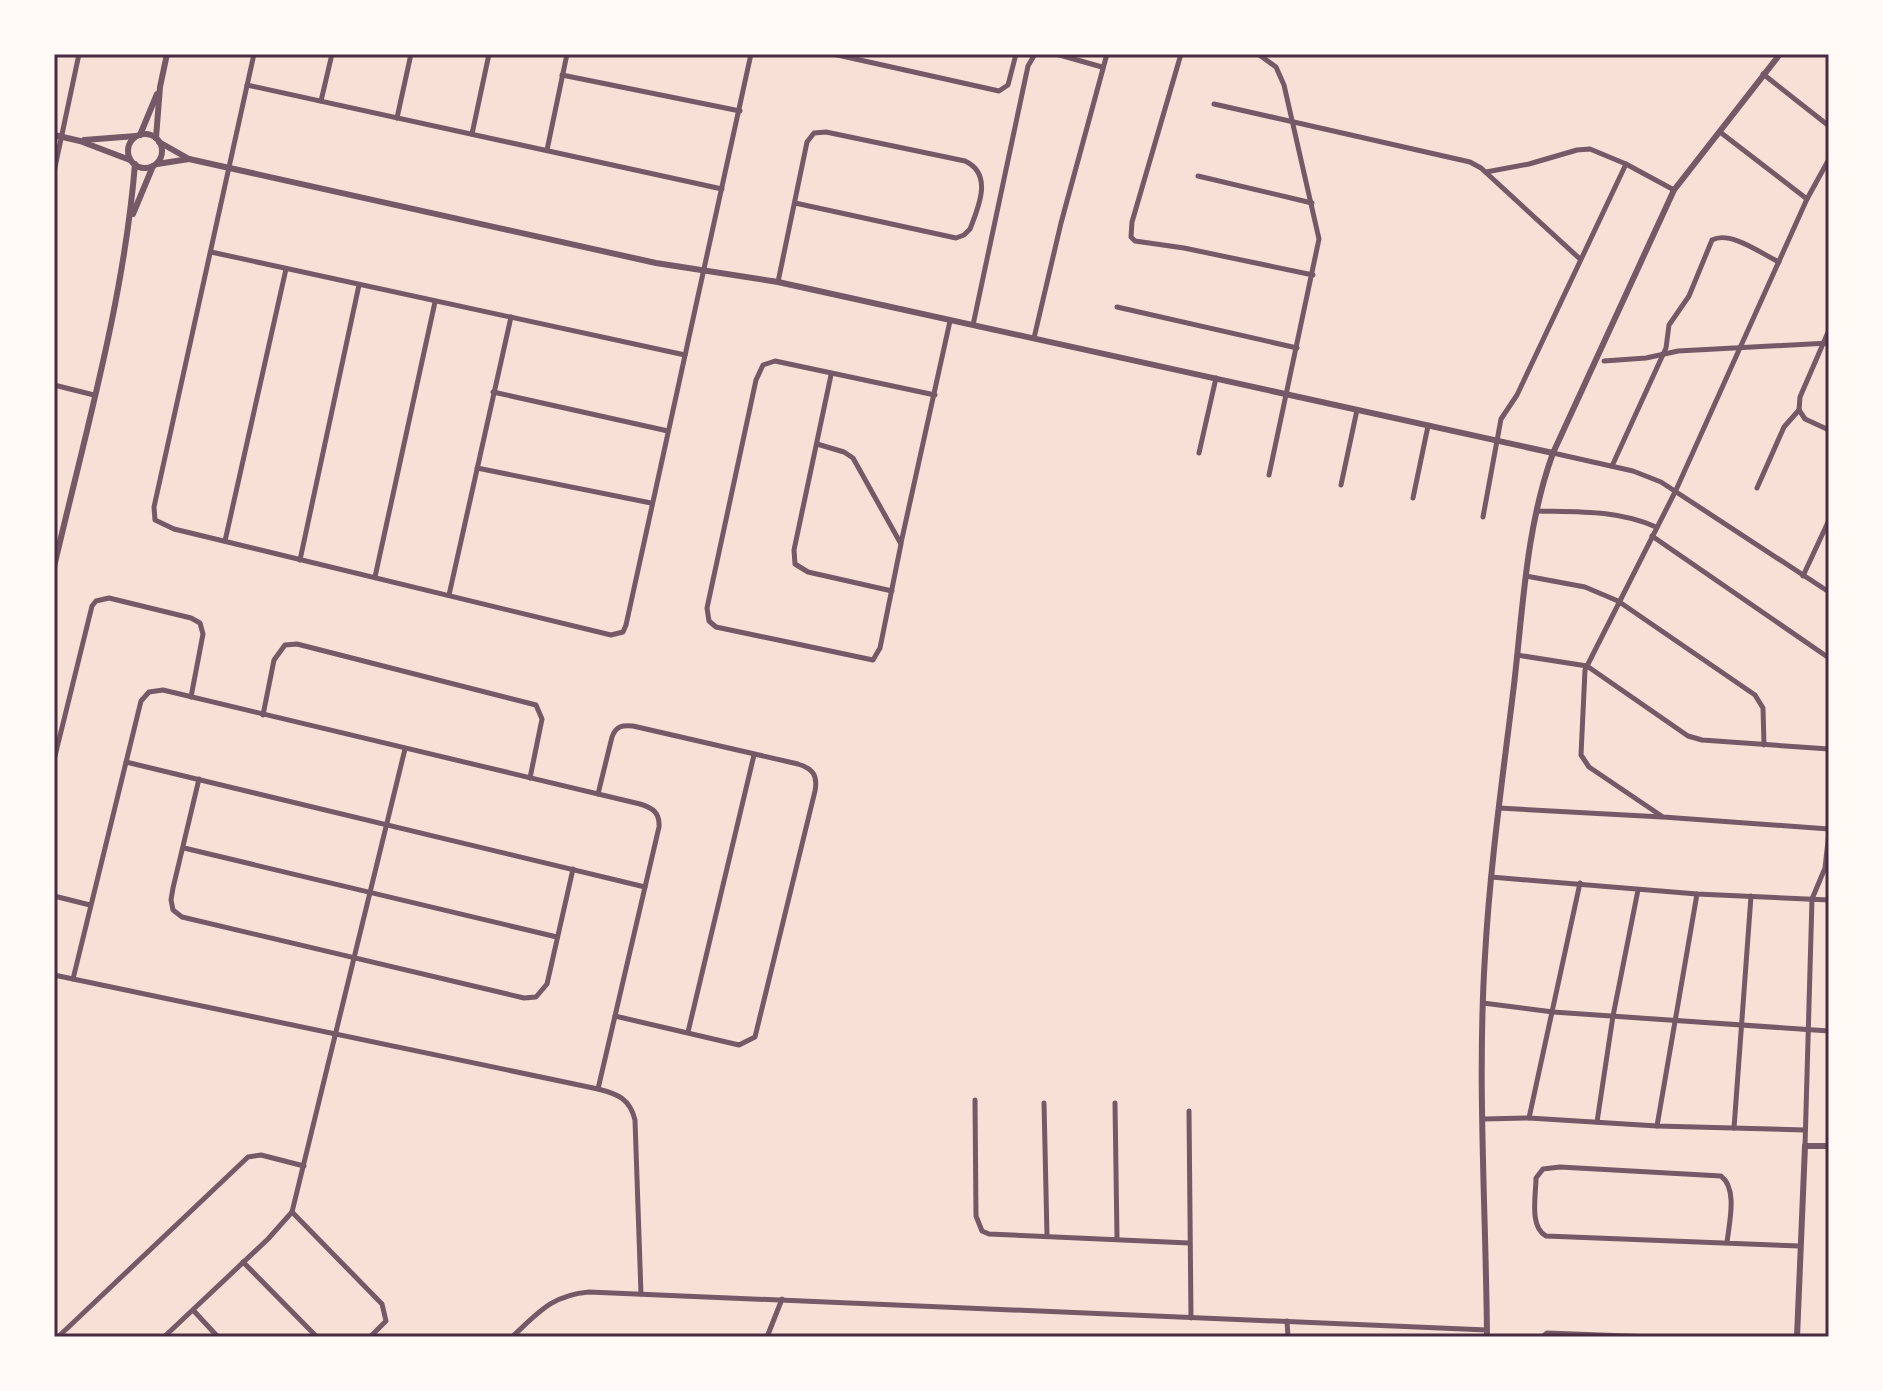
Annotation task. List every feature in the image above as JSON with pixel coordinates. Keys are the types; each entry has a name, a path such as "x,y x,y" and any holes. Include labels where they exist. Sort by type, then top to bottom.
{"street":[{"path":"54,172 58,136 79,54"},
{"path":"131,221 154,165 161,157 158,140 160,87 167,54"},
{"path":"254,54 154,507 155,520 164,526 225,542 604,635 618,635 626,625 751,54"},
{"path":"321,101 332,54"},
{"path":"397,118 411,54"},
{"path":"472,134 489,54"},
{"path":"547,150 567,54"},
{"path":"833,54 999,91 1008,85 1016,54"},
{"path":"973,325 1028,66 1035,54"},
{"path":"1056,54 1102,67"},
{"path":"1034,338 1107,54"},
{"path":"1181,54 1162,113 1131,234 1135,241 1197,250 1313,275"},
{"path":"1258,54 1278,70 1294,124 1319,239 1269,475"},
{"path":"512,1337 548,1304 565,1295 601,1292 1287,1321 1487,1334 1483,1003 1491,877 1526,576 1537,511 1553,453 1674,190 1780,54"},
{"path":"1763,74 1829,126"},
{"path":"562,75 740,111"},
{"path":"247,85 722,189"},
{"path":"54,567 131,221 134,163 129,153 130,145 139,135 160,87"},
{"path":"1214,104 1470,162 1486,172 1580,259"},
{"path":"778,282 807,142 814,133 826,132 952,158 974,165 983,181 970,229 956,238 795,203"},
{"path":"1720,132 1807,199"},
{"path":"80,141 150,135 189,159 656,263 778,282 1612,466 1648,476 1676,490 1829,592"},
{"path":"58,136 80,141 144,167 189,159"},
{"path":"1486,172 1590,149 1674,190"},
{"path":"1663,817 1584,761 1581,755 1583,681 1618,601 1676,490 1807,199 1829,159"},
{"path":"1483,517 1503,414 1517,395 1626,164"},
{"path":"1198,176 1312,203"},
{"path":"1612,466 1662,354 1669,325 1689,296 1712,240 1722,236 1729,238 1779,262"},
{"path":"211,252 685,355"},
{"path":"225,542 286,269"},
{"path":"300,560 359,285"},
{"path":"375,577 435,302"},
{"path":"1117,307 1297,348"},
{"path":"449,595 511,317"},
{"path":"935,395 775,361 767,362 760,368 707,608 708,617 716,627 864,660 873,660 877,656 935,395 950,321"},
{"path":"1757,488 1784,427 1799,410 1800,397 1826,343 1829,330"},
{"path":"1604,361 1740,347 1826,343"},
{"path":"831,375 794,550 795,564 808,572 892,591"},
{"path":"1199,453 1216,378"},
{"path":"54,385 94,395"},
{"path":"493,392 668,431"},
{"path":"1341,485 1357,410"},
{"path":"1799,410 1805,419 1829,430"},
{"path":"1413,498 1428,426"},
{"path":"817,444 853,458 901,544"},
{"path":"477,468 651,503"},
{"path":"1537,511 1619,515 1656,527"},
{"path":"1803,576 1829,520"},
{"path":"1652,536 1829,658"},
{"path":"1526,576 1585,587 1618,601 1758,698 1763,708 1764,745"},
{"path":"54,760 92,606 96,601 109,598 191,618 200,623 202,643 191,697"},
{"path":"263,715 277,653 285,645 297,644 536,705 542,719 530,778"},
{"path":"1517,655 1587,666 1688,736 1702,740 1829,749"},
{"path":"73,979 143,696 156,690 191,697 648,806 658,814 659,827 598,1089"},
{"path":"598,794 614,731 621,726 633,726 811,769 815,772 816,784 758,1031 753,1039 739,1045 615,1016"},
{"path":"164,1337 292,1212 405,749"},
{"path":"688,1032 754,755"},
{"path":"126,762 645,887"},
{"path":"199,779 171,900 171,907 177,914 354,958 532,998 540,995 547,984 573,869"},
{"path":"1499,808 1829,830 1825,868 1812,899 1797,1337"},
{"path":"184,848 557,937"},
{"path":"1491,877 1638,890 1829,900"},
{"path":"1529,1118 1580,883"},
{"path":"1597,1122 1613,1016 1638,890"},
{"path":"1657,1126 1697,894"},
{"path":"54,896 90,905"},
{"path":"1734,1128 1751,896"},
{"path":"54,975 598,1089 622,1097 630,1104 635,1120 641,1294"},
{"path":"1483,1003 1553,1012 1829,1031"},
{"path":"975,1100 976,1216 982,1231 989,1234 1189,1243"},
{"path":"1044,1103 1047,1236"},
{"path":"1115,1103 1117,1238"},
{"path":"1189,1111 1191,1318"},
{"path":"1484,1119 1529,1118 1657,1126 1805,1130"},
{"path":"1805,1146 1829,1146"},
{"path":"58,1337 248,1157 261,1155 304,1166"},
{"path":"1727,1243 1731,1190 1728,1181 1721,1176 1560,1167 1543,1169 1536,1178 1536,1225 1539,1232 1546,1236 1800,1246"},
{"path":"292,1212 382,1304 386,1321 370,1337"},
{"path":"243,1262 317,1337"},
{"path":"767,1337 782,1299"},
{"path":"193,1310 218,1337"},
{"path":"1287,1321 1288,1337"},
{"path":"1542,1337 1547,1333 1654,1337"}]}
